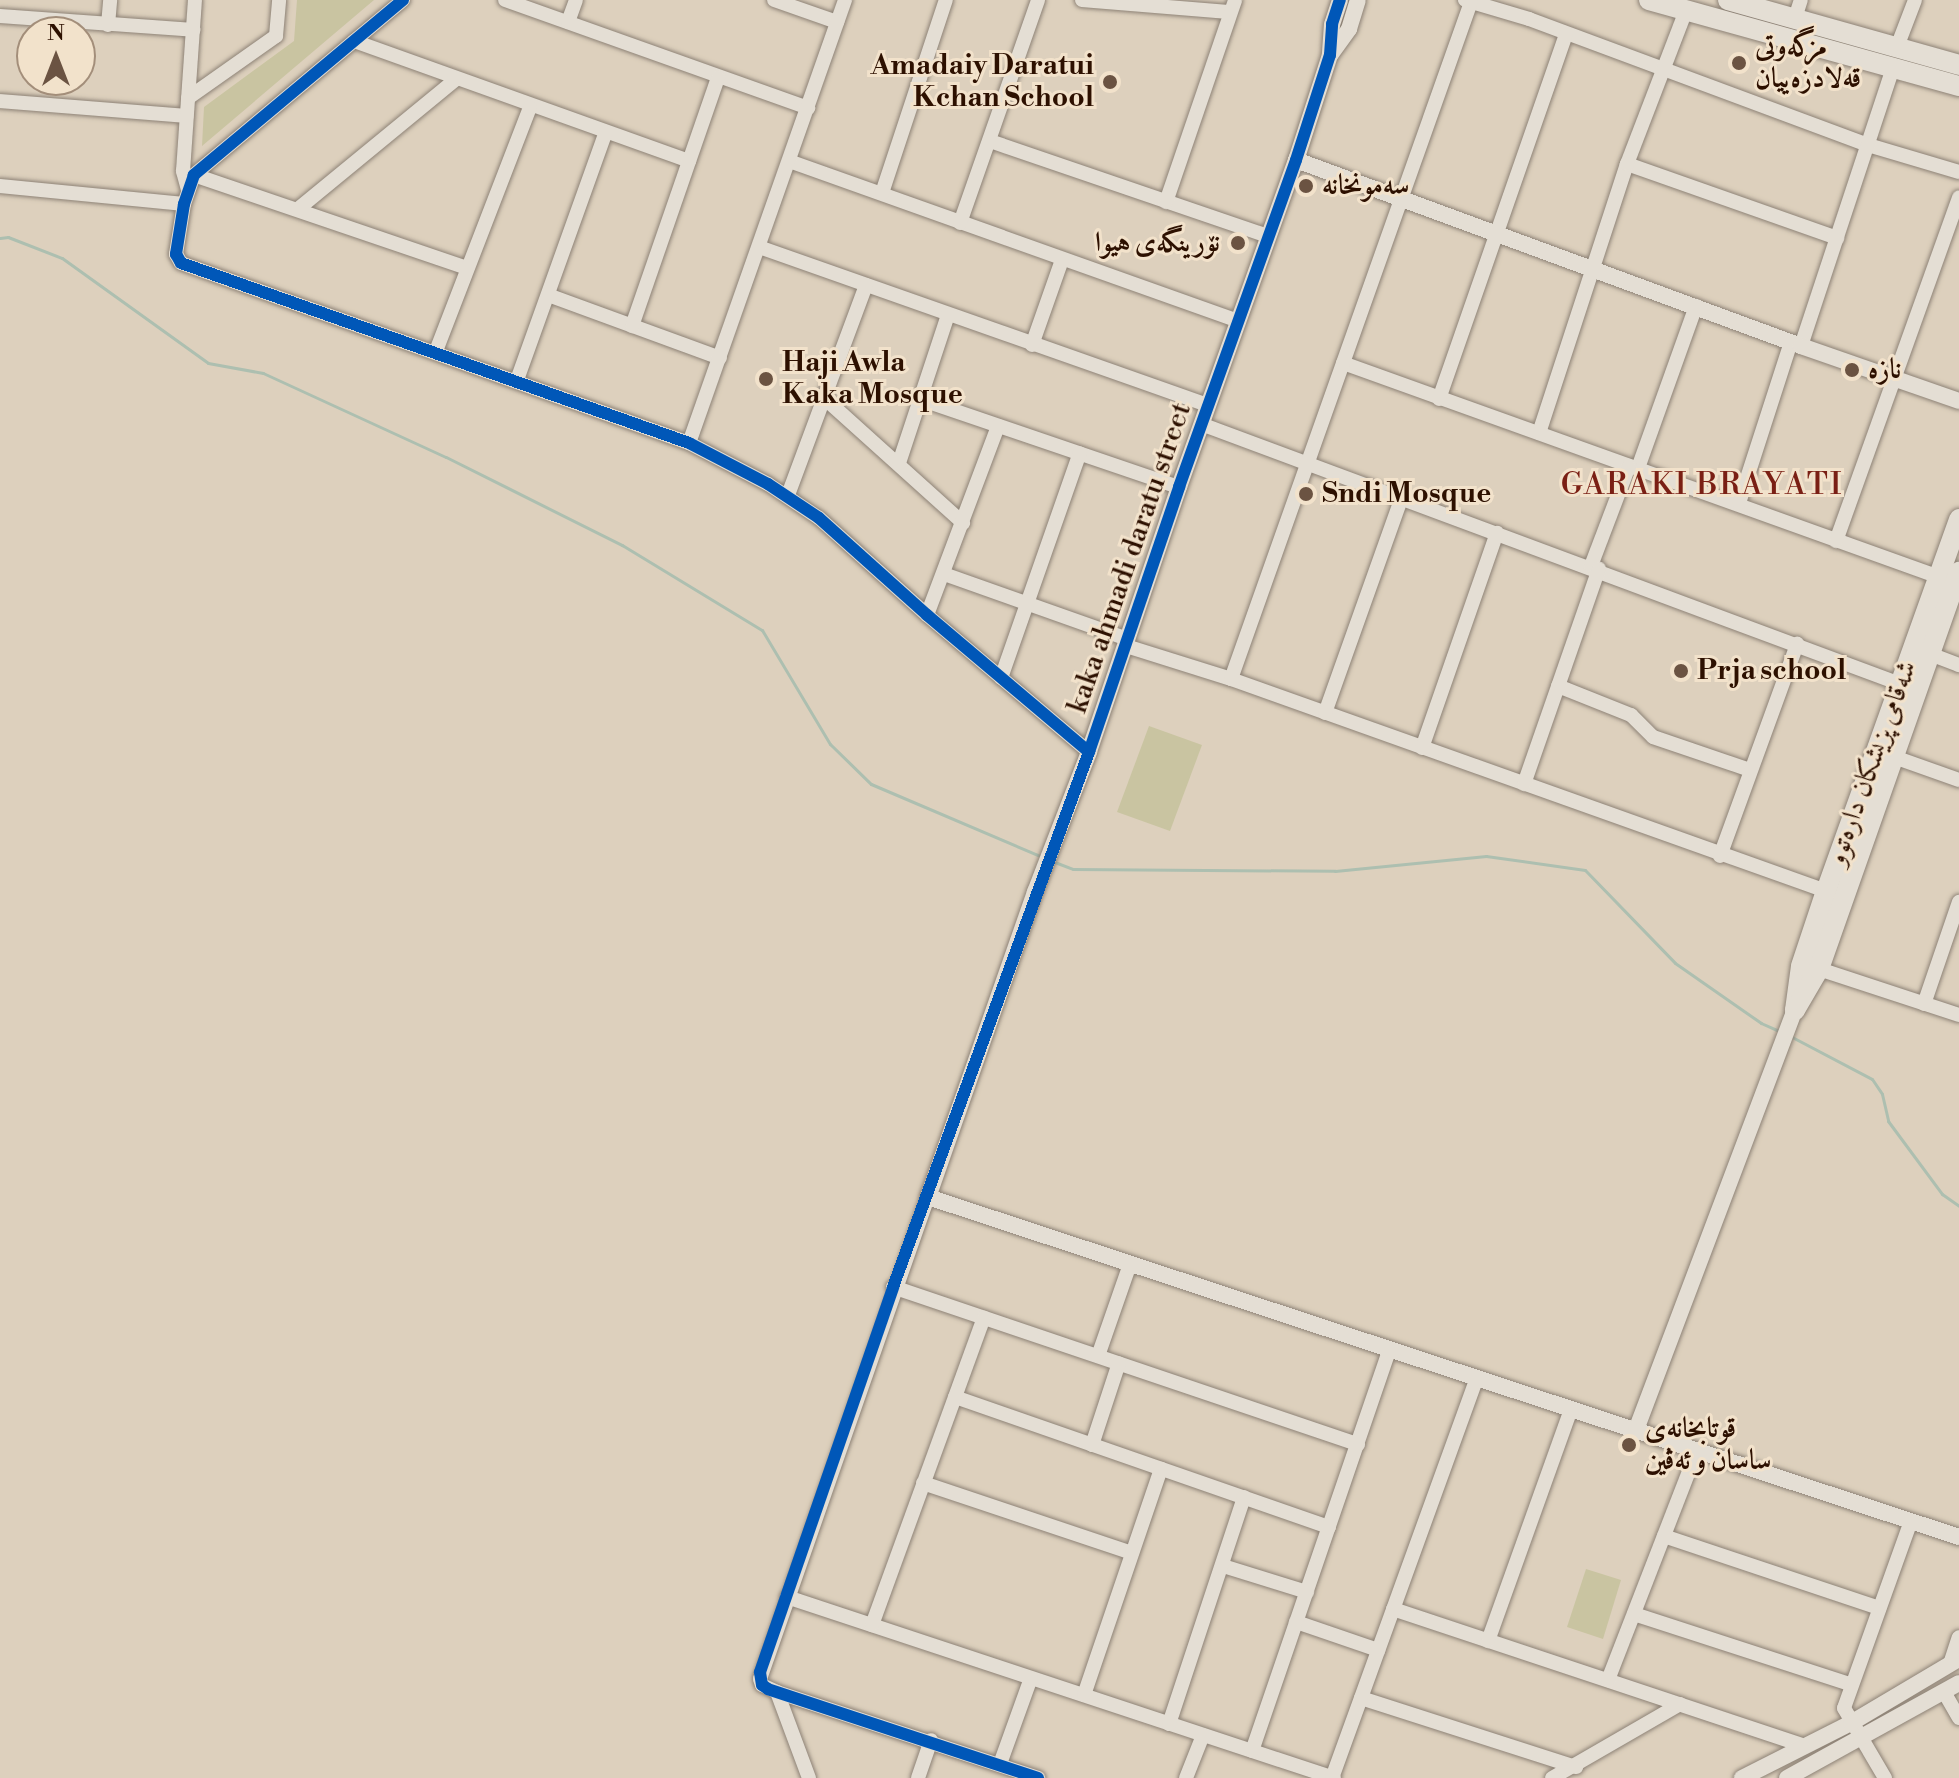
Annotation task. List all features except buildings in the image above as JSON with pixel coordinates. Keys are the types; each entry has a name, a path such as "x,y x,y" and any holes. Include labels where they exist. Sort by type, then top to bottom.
{"main road":[{"path":"1649,0 1959,86"},
{"path":"1728,0 1798,9 1897,47 1959,65"},
{"name":"شەقامی پزیشکان دارەتوو","path":"1797,1004 1819,969 1894,757 1909,686 1930,654 1959,519"},
{"name":"شەقامی پزیشکان دارەتوو","path":"1797,1004 1826,891 1909,686 1949,575"}],"street":[{"path":"108,25 110,0"},
{"path":"186,197 183,171 195,0"},
{"path":"188,98 276,36 279,0"},
{"path":"403,0 194,175 186,197 176,254 181,263 689,443 788,495 819,518 927,615 1089,752"},
{"path":"505,0 808,108"},
{"path":"568,22 576,0"},
{"path":"774,0 837,22"},
{"path":"689,443 845,0"},
{"path":"882,193 946,0"},
{"path":"960,223 1038,0"},
{"path":"1082,0 1232,6 1166,202"},
{"path":"1330,55 1332,24 1339,0"},
{"path":"1330,55 1349,29 1358,0"},
{"path":"1897,47 1915,0"},
{"path":"1231,679 1467,1 1529,19 1566,35 1663,67 1868,145 1959,172"},
{"path":"1539,433 1627,164 1686,10"},
{"path":"0,16 193,30"},
{"path":"1439,399 1566,35"},
{"path":"354,41 530,107 689,161"},
{"name":"kaka ahmadi daratu street","path":"928,1197 1035,892 1089,752 1330,55"},
{"path":"1739,503 1837,238 1893,68"},
{"path":"632,326 718,77"},
{"path":"298,209 455,80"},
{"path":"0,101 186,116"},
{"path":"436,351 530,107"},
{"path":"517,380 606,132"},
{"path":"990,141 1268,236"},
{"path":"1296,160 1399,200 1497,231 1796,344 1959,401"},
{"path":"789,161 1238,321"},
{"path":"1627,164 1837,238"},
{"path":"194,175 467,268"},
{"path":"0,186 186,197"},
{"path":"1836,541 1959,197"},
{"path":"759,247 1207,405"},
{"path":"1032,345 1062,260"},
{"path":"788,495 822,396 866,285"},
{"path":"548,295 720,358"},
{"path":"1524,784 1595,568 1696,306"},
{"path":"899,463 948,315"},
{"path":"1343,363 1739,503 1836,541 1949,575"},
{"path":"822,396 963,523"},
{"path":"920,399 1179,487"},
{"path":"1201,424 1909,686"},
{"path":"927,615 998,426"},
{"path":"1001,678 1080,453"},
{"path":"1325,713 1402,497"},
{"path":"1422,748 1497,533"},
{"path":"944,574 1720,856 1826,891"},
{"path":"1720,856 1797,644"},
{"path":"1930,654 1959,665"},
{"path":"1558,686 1631,715 1653,737 1750,770"},
{"path":"1894,757 1959,780"},
{"path":"1924,1004 1959,902"},
{"path":"1819,969 1959,1015"},
{"name":"شەقامی پزیشکان دارەتوو","path":"1636,1430 1797,1004"},
{"path":"1038,1778 1009,1771 931,1740 762,1685 760,1672 893,1287 928,1197 1959,1537"},
{"path":"1098,1356 1130,1264"},
{"path":"893,1287 1358,1444"},
{"path":"872,1625 984,1318"},
{"path":"1252,1751 1390,1349"},
{"path":"1092,1445 1119,1363"},
{"path":"787,1597 1333,1778 1477,1378"},
{"path":"955,1397 1329,1527"},
{"path":"1488,1641 1571,1409"},
{"path":"1608,1680 1697,1450"},
{"path":"1084,1695 1161,1469"},
{"path":"923,1483 1132,1553"},
{"path":"1169,1724 1244,1497"},
{"path":"1885,1778 1844,1708 1850,1684 1911,1521"},
{"path":"1664,1536 1879,1608"},
{"path":"1223,1566 1307,1592"},
{"path":"1393,1609 1805,1746"},
{"path":"1634,1614 1850,1684"},
{"path":"1296,1622 1378,1650"},
{"path":"1742,1778 1851,1723 1955,1662 1959,1637"},
{"path":"1009,1771 1031,1678"},
{"path":"1787,1778 1863,1739 1952,1687 1959,1718"},
{"path":"777,1692 809,1778"},
{"path":"1361,1698 1576,1767"},
{"path":"1552,1778 1576,1767 1680,1704"},
{"path":"1186,1778 1203,1735"},
{"path":"918,1778 931,1740"}],"shaded area":[{"path":"297,0 374,0 202,146 204,107 294,41"},
{"path":"1149,726 1202,745 1170,831 1117,812"},
{"path":"1586,1569 1621,1580 1603,1639 1567,1627"}],"waterway":[{"path":"0,238 8,237 62,258 208,363 263,373 446,457 622,545 762,630 830,744 871,784 1042,857"},
{"path":"1052,861 1073,869 1335,871 1486,856 1585,870 1675,963 1761,1023 1781,1032"},
{"path":"1792,1037 1872,1079 1882,1094 1888,1121 1942,1194 1959,1206"}],"cycle path":[{"path":"403,0 194,175 184,204 176,254 181,263 689,443 768,484 819,518 927,615 1089,752"},
{"path":"1038,1778 768,1689 762,1685 760,1672 893,1287 1089,752 1179,487 1296,160 1330,55 1332,24 1340,0"}],"place":[{"name":"مزگەوتی قەلادزەییان","path":"1739,63"},
{"name":"Amadaiy Daratui Kchan School","path":"1110,82"},
{"name":"سەمونخانە","path":"1306,186"},
{"name":"نۆرینگەی هیوا","path":"1238,243"},
{"name":"نازە","path":"1852,370"},
{"name":"Haji Awla Kaka Mosque","path":"766,379"},
{"name":"Sndi Mosque","path":"1306,494"},
{"name":"Prja school","path":"1681,671"},
{"name":"قوتابخانەی ساسان و ئەڤین","path":"1629,1445"}],"district":[{"name":"GARAKI BRAYATI","path":"1702,485"}]}
